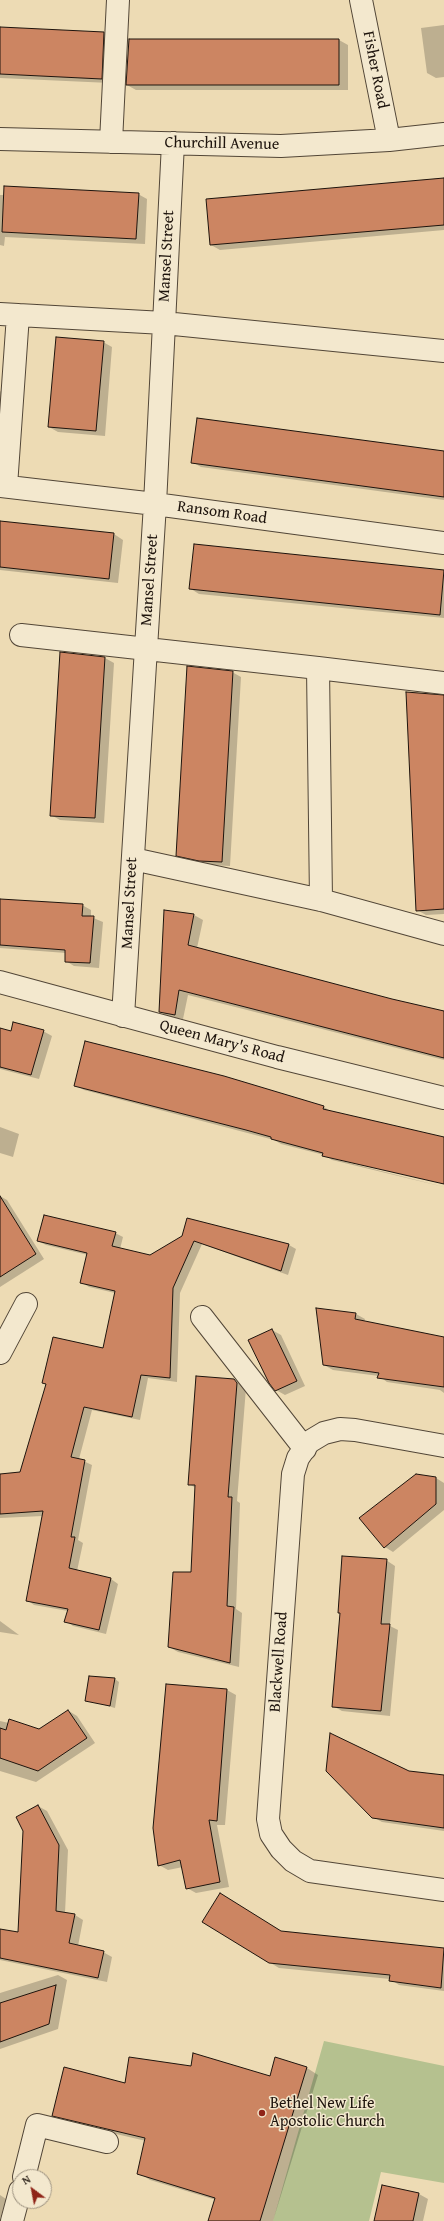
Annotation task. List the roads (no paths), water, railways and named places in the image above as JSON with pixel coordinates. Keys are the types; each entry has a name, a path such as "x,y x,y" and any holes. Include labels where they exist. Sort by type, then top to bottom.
{"street":[{"path":"111,142 118,0"},
{"name":"Fisher Road","path":"361,0 389,140"},
{"name":"Churchill Avenue","path":"0,139 281,146 389,140 444,134"},
{"name":"Mansel Street","path":"123,1016 155,504 173,143"},
{"path":"3,486 9,315 164,323 444,352"},
{"name":"Ransom Road","path":"3,486 155,504 444,543"},
{"path":"21,635 444,683"},
{"path":"318,668 321,900"},
{"path":"133,859 321,900 444,934"},
{"name":"Queen Mary's Road","path":"0,982 285,1059 444,1098"},
{"path":"0,1353 26,1304"},
{"path":"202,1316 305,1449"},
{"name":"Blackwell Road","path":"444,1446 355,1430 340,1429 324,1433 309,1442 298,1458 293,1474 268,1819 271,1834 281,1849 293,1862 310,1871 444,1890"},
{"path":"26,2169 37,2125 107,2142"},
{"path":"12,2221 15,2209"}],"place":[{"name":"Bethel New Life Apostolic Church","path":"262,2113"}]}
